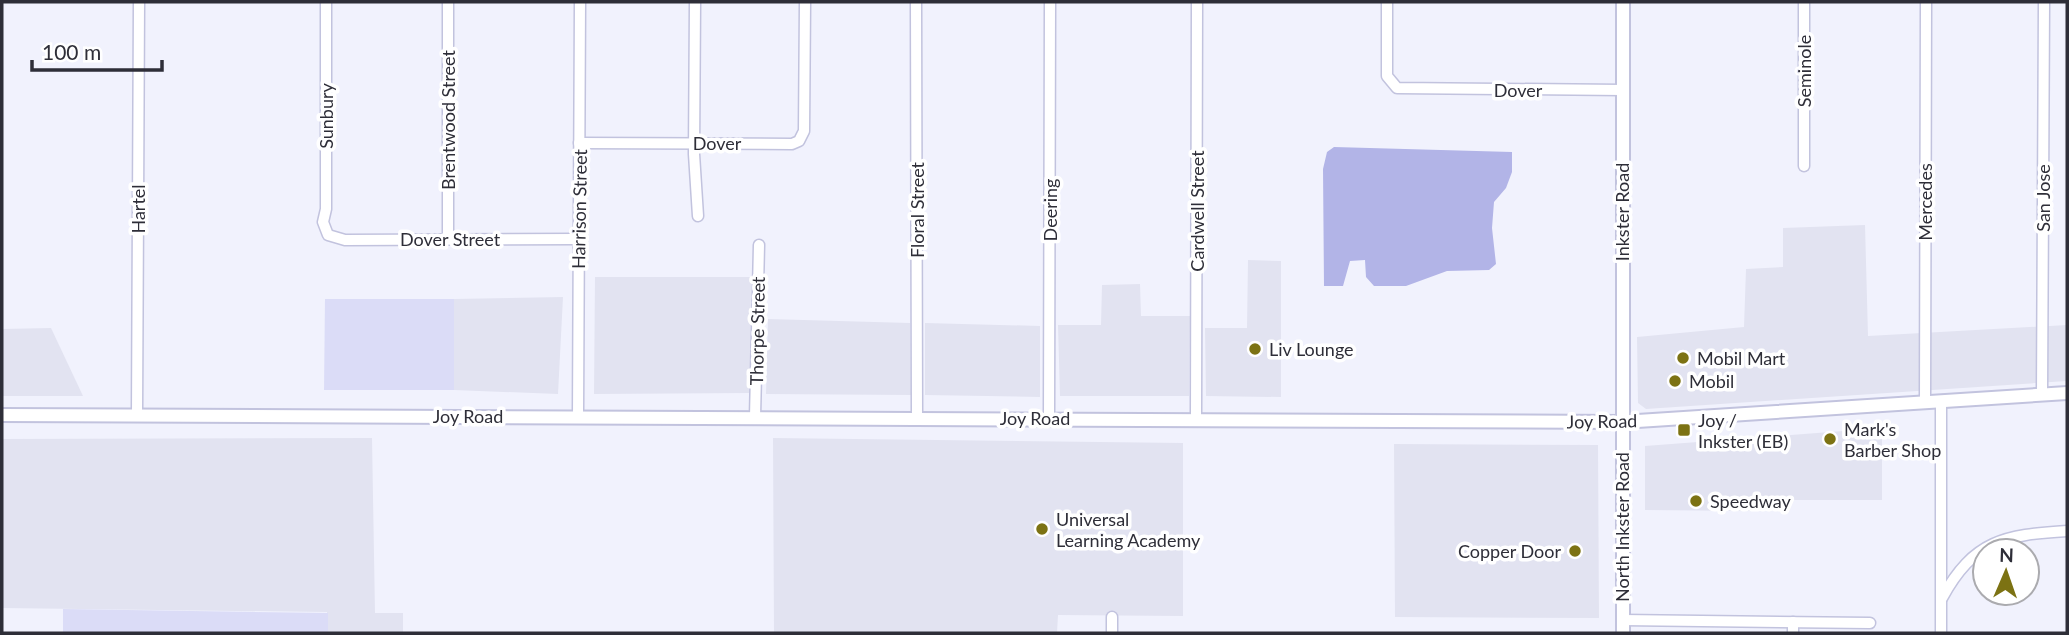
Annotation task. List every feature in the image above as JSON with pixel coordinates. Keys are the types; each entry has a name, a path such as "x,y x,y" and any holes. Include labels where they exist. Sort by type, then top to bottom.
{"main road":[{"name":"Inkster Road","path":"1622,422 1623,2"},
{"name":"Joy Road","path":"2,415 1622,422 2067,393"},
{"name":"North Inkster Road","path":"1622,422 1622,627"}],"street":[{"name":"Hartel","path":"137,415 139,2"},
{"name":"Sunbury","path":"325,230 326,2"},
{"name":"Brentwood Street","path":"448,2 448,239"},
{"name":"Harrison Street","path":"578,416 580,2"},
{"path":"695,2 694,144 698,216"},
{"name":"Dover","path":"579,143 795,143 804,134 805,2"},
{"name":"Floral Street","path":"916,2 917,418"},
{"name":"Deering","path":"1049,418 1050,2"},
{"name":"Cardwell Street","path":"1196,419 1197,2"},
{"name":"Dover","path":"1387,2 1388,81 1397,88 1623,90"},
{"name":"Seminole","path":"1804,2 1804,166"},
{"name":"Mercedes","path":"1925,403 1926,2"},
{"name":"San Jose","path":"2042,395 2045,2"},
{"name":"Dover Street","path":"325,230 328,235 345,240 578,239"},
{"name":"Thorpe Street","path":"755,417 759,245"},
{"path":"1941,401 1941,633"},
{"path":"1941,600 1965,562 1987,546 2022,534 2067,531"},
{"path":"1112,617 1112,633"},
{"path":"1622,627 1793,622 1870,623"},
{"path":"1793,622 1793,633"}],"shaded area":[{"path":"1334,147 1512,152 1512,172 1506,188 1494,202 1492,228 1496,264 1489,270 1447,271 1406,286 1374,286 1366,277 1365,260 1350,261 1343,286 1324,286 1323,169 1327,152"},
{"path":"1865,225 1868,336 2067,325 2067,381 1646,409 1638,403 1637,337 1744,327 1746,269 1783,267 1783,228"},
{"path":"1248,260 1281,261 1281,397 1206,396 1205,328 1247,328"},
{"path":"595,277 751,277 750,393 594,394"},
{"path":"1140,284 1141,316 1190,316 1189,396 1060,396 1058,325 1101,325 1102,285"},
{"path":"563,297 558,394 454,390 454,299"},
{"path":"325,299 454,299 454,390 324,390"},
{"path":"768,319 910,323 911,395 766,394"},
{"path":"925,323 1040,326 1040,397 925,395"},
{"path":"51,328 83,396 2,396 2,329"},
{"path":"1882,428 1882,500 1753,500 1752,511 1645,510 1645,446"},
{"path":"372,438 375,613 403,613 403,633 328,633 327,612 2,608 2,439"},
{"name":"Universal Learning Academy","path":"773,438 1183,443 1183,616 1058,615 1057,633 774,633"},
{"path":"1394,444 1598,445 1599,618 1395,617"},
{"path":"63,609 328,613 328,633 63,633"}],"place":[{"name":"Liv Lounge","path":"1255,349"},
{"name":"Mobil Mart","path":"1683,358"},
{"name":"Mobil","path":"1675,381"},
{"name":"Joy / Inkster (EB)","path":"1684,430"},
{"name":"Mark's Barber Shop","path":"1830,439"},
{"name":"Speedway","path":"1696,501"},
{"name":"Universal Learning Academy","path":"1042,529"},
{"name":"Copper Door","path":"1575,551"}]}
